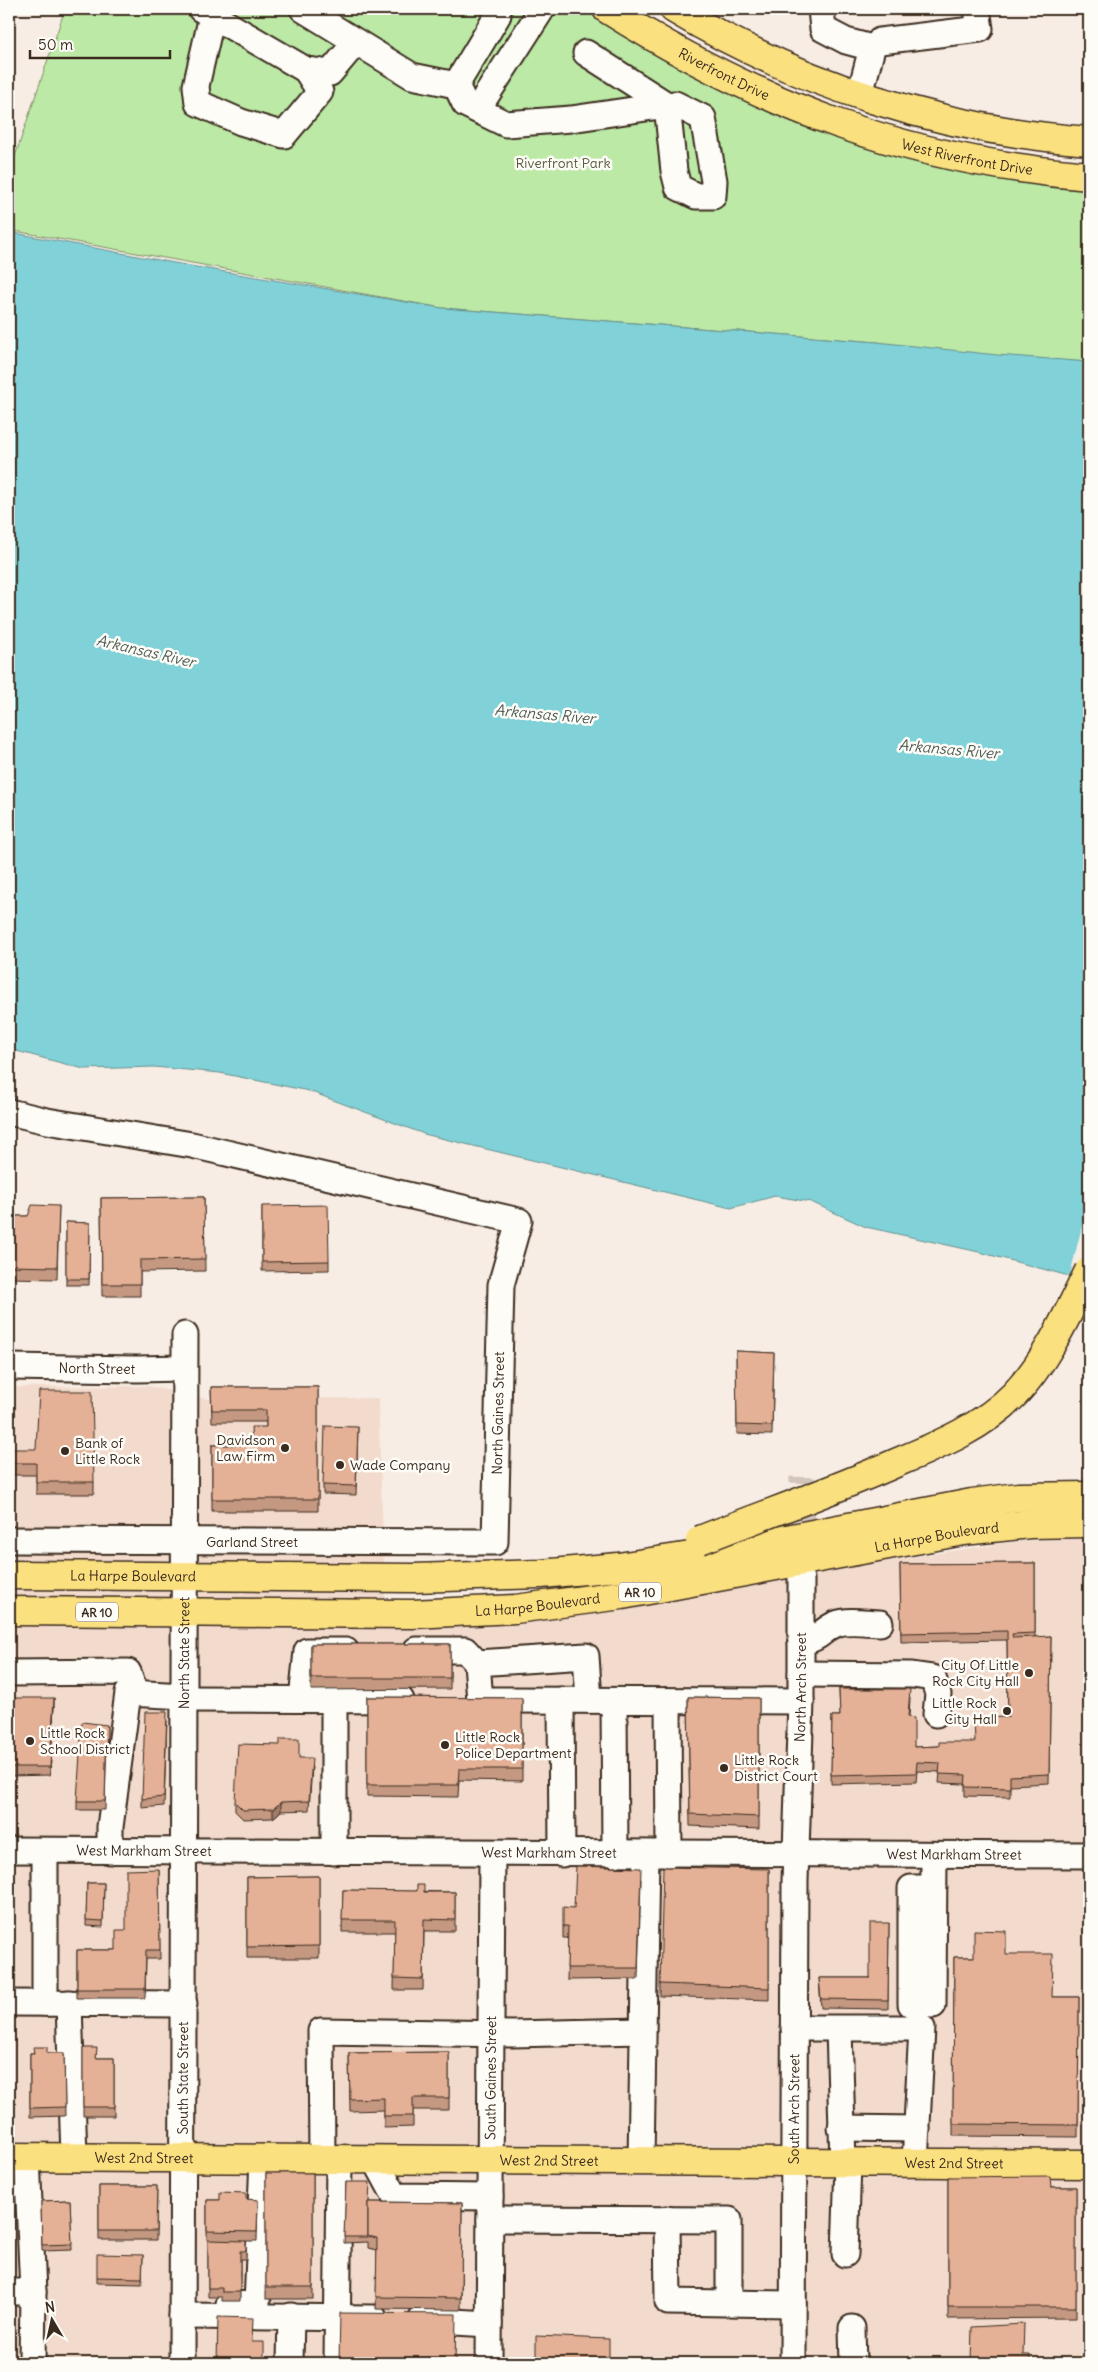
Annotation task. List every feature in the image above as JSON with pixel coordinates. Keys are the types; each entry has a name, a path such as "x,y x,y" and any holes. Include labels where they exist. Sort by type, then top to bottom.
{"main road":[{"name":"Riverfront Drive","path":"607,9 728,78 779,102 847,128"},
{"path":"674,9 730,40 774,61 852,92 926,114 982,127 1089,141"},
{"name":"West Riverfront Drive","path":"847,128 963,160 1045,173 1089,176"},
{"path":"414,1578 532,1560 601,1554 700,1540 858,1480 944,1443 982,1421 1015,1394 1042,1359 1089,1271"},
{"name":"La Harpe Boulevard","path":"9,1575 414,1578 541,1574 618,1567 730,1550 972,1503 1018,1497 1089,1496"},
{"name":"La Harpe Boulevard","path":"9,1611 412,1614 515,1609 622,1596 963,1531 1030,1524 1089,1523"},
{"name":"West 2nd Street","path":"18,2157 1089,2164"}],"street":[{"path":"303,9 412,76 456,85"},
{"path":"456,85 498,14 497,9"},
{"path":"477,110 542,9"},
{"path":"821,9 823,29 846,41 872,48 852,92"},
{"path":"880,41 980,29 977,9"},
{"path":"306,70 320,92 284,135 241,122 198,103 196,86 207,12 306,70 330,72 356,42"},
{"path":"456,85 464,104 506,124 571,119 667,105 586,53"},
{"name":"North Gaines Street","path":"9,1112 47,1121 192,1145 519,1221 500,1285 495,1542"},
{"name":"North State Street","path":"185,1335 185,1852"},
{"name":"North Street","path":"9,1367 184,1368"},
{"name":"Garland Street","path":"9,1540 495,1542"},
{"name":"North Arch Street","path":"795,1855 801,1701 801,1579"},
{"path":"801,1642 814,1640 834,1625 842,1622 880,1623"},
{"path":"396,1650 465,1650 477,1663"},
{"path":"302,1700 307,1651 366,1651"},
{"path":"477,1663 586,1656 589,1700"},
{"path":"477,1663 470,1700 801,1701"},
{"path":"9,1672 128,1672 136,1694"},
{"path":"801,1674 912,1675 933,1678 938,1694 936,1714"},
{"path":"110,1851 110,1827 128,1693 185,1698 421,1700"},
{"path":"334,1700 334,1852"},
{"path":"561,1700 562,1854"},
{"path":"614,1701 615,1854"},
{"path":"641,2161 642,2031 668,1701"},
{"name":"West Markham Street","path":"9,1850 934,1856 1089,1855"},
{"path":"45,1851 57,2003 74,2157"},
{"name":"South State Street","path":"182,2363 185,1852"},
{"name":"South Gaines Street","path":"489,2363 492,1853"},
{"name":"South Arch Street","path":"793,2363 795,1855"},
{"path":"916,2163 922,2028 933,2005 934,1856"},
{"path":"9,2003 184,2004"},
{"path":"794,2028 922,2028"},
{"path":"839,2029 841,2128 845,2163 845,2254"},
{"path":"337,2363 338,2316 321,2031 491,2033 642,2031"},
{"path":"841,2128 917,2128"},
{"path":"18,2157 21,2292 32,2363"},
{"path":"182,2308 257,2304 263,2158"},
{"path":"375,2159 395,2196 490,2208 667,2219 729,2220 729,2302"},
{"path":"667,2219 668,2302 793,2304"},
{"path":"182,2308 291,2316 338,2316 489,2324"},
{"path":"290,2363 291,2316"},
{"path":"852,2328 853,2363"}],"shaded area":[{"path":"148,1386 207,1399 378,1398 386,1625 501,1619 1019,1541 1089,1538 1089,2363 9,2363 9,1387"}],"green space":[{"name":"Riverfront Park","path":"65,9 606,9 847,128 1089,175 1089,362 969,355 877,342 442,308 9,230 9,174"}],"water":[{"name":"Arkansas River","path":"9,232 196,267 442,308 877,342 997,355 1089,362 1089,1277 1069,1276 979,1252 866,1227 811,1202 775,1196 731,1208 424,1134 309,1091 220,1073 154,1067 84,1069 9,1049"}],"pier":[{"path":"1082,359 1089,359 1089,1280 1069,1279 1085,1214 1087,1184"}],"building":[{"path":"204,1197 205,1259 140,1260 140,1284 102,1284 101,1198"},
{"path":"32,1205 59,1206 57,1267 9,1266 9,1206 11,1207 11,1216 28,1216"},
{"path":"328,1205 329,1261 262,1262 262,1206"},
{"path":"66,1222 90,1223 89,1279 66,1279"},
{"path":"736,1351 774,1353 772,1426 737,1425"},
{"name":"Davidson Law Firm","path":"211,1387 318,1387 318,1499 212,1499 212,1445 252,1445 251,1427 266,1427 266,1410 212,1410"},
{"name":"Bank of Little Rock","path":"39,1391 92,1391 94,1482 36,1482 36,1463 9,1463 9,1449 36,1449"},
{"name":"Wade Company","path":"325,1426 358,1427 356,1486 323,1485"},
{"name":"City Of Little Rock City Hall","path":"1035,1563 1035,1633 1012,1634 1013,1638 1051,1636 1049,1774 1010,1776 1010,1788 965,1787 966,1775 939,1774 940,1763 917,1762 916,1773 831,1775 832,1716 840,1716 839,1689 910,1689 908,1717 914,1718 914,1747 939,1746 939,1742 975,1742 974,1718 1008,1717 1007,1631 901,1633 900,1564"},
{"path":"311,1644 450,1644 450,1678 311,1678"},
{"name":"Little Rock Police Department","path":"367,1697 522,1698 522,1769 459,1769 458,1785 367,1785"},
{"name":"Little Rock District Court","path":"688,1697 759,1698 759,1817 690,1814"},
{"name":"Little Rock School District","path":"9,1698 54,1698 50,1767 9,1767"},
{"path":"145,1712 167,1712 164,1797 142,1799"},
{"path":"82,1722 107,1725 105,1801 77,1801"},
{"path":"280,1739 299,1739 299,1758 312,1758 309,1801 281,1802 273,1809 243,1810 235,1802 238,1744 280,1745"},
{"path":"576,1866 641,1868 638,1968 567,1968 568,1926 563,1926 563,1907 574,1908"},
{"path":"663,1867 769,1869 769,1988 660,1984"},
{"path":"159,1869 160,1950 146,1950 145,1989 77,1989 77,1950 116,1950 116,1930 126,1930 126,1870"},
{"path":"319,1876 319,1946 247,1947 247,1877"},
{"path":"87,1883 104,1883 103,1921 86,1920"},
{"path":"417,1885 424,1885 424,1892 455,1892 455,1920 424,1919 423,1979 394,1978 395,1920 342,1920 343,1890 417,1891"},
{"path":"870,1923 889,1923 888,2000 821,1999 819,1978 870,1978"},
{"path":"974,1930 1006,1931 1006,1954 1053,1954 1052,1997 1079,1997 1078,2125 953,2124 954,1957 974,1957"},
{"path":"33,2047 47,2047 47,2053 64,2053 65,2107 30,2108 30,2053 34,2053"},
{"path":"83,2048 97,2048 96,2058 114,2058 114,2107 83,2107"},
{"path":"449,2052 449,2098 413,2098 413,2116 384,2116 384,2098 350,2099 349,2053"},
{"path":"266,2173 313,2173 313,2287 266,2287"},
{"path":"1050,2176 1051,2187 1076,2187 1076,2307 948,2307 948,2177"},
{"path":"346,2182 370,2182 368,2237 344,2237"},
{"path":"99,2186 157,2186 156,2231 99,2231"},
{"path":"220,2192 246,2193 246,2199 258,2200 257,2232 207,2231 207,2200 220,2200"},
{"path":"70,2200 72,2244 42,2245 41,2201"},
{"path":"368,2202 462,2203 461,2298 376,2297 377,2238 368,2236"},
{"path":"208,2240 246,2241 246,2251 240,2251 240,2292 222,2292 222,2288 208,2288"},
{"path":"97,2254 143,2255 142,2278 97,2277"},
{"path":"340,2313 456,2314 455,2363 339,2363"},
{"path":"218,2317 253,2318 252,2342 264,2342 264,2363 217,2363"},
{"path":"1024,2324 1023,2355 1030,2355 1030,2363 971,2363 972,2327"},
{"path":"536,2336 609,2339 609,2363 536,2363"}],"tunnel":[{"path":"801,1557 802,1477"}],"place":[{"name":"Davidson Law Firm","path":"285,1448"},
{"name":"Bank of Little Rock","path":"65,1451"},
{"name":"Wade Company","path":"340,1465"},
{"name":"City Of Little Rock City Hall","path":"1029,1673"},
{"name":"Little Rock City Hall","path":"1007,1711"},
{"name":"Little Rock School District","path":"30,1741"},
{"name":"Little Rock Police Department","path":"445,1745"},
{"name":"Little Rock District Court","path":"724,1768"}]}
